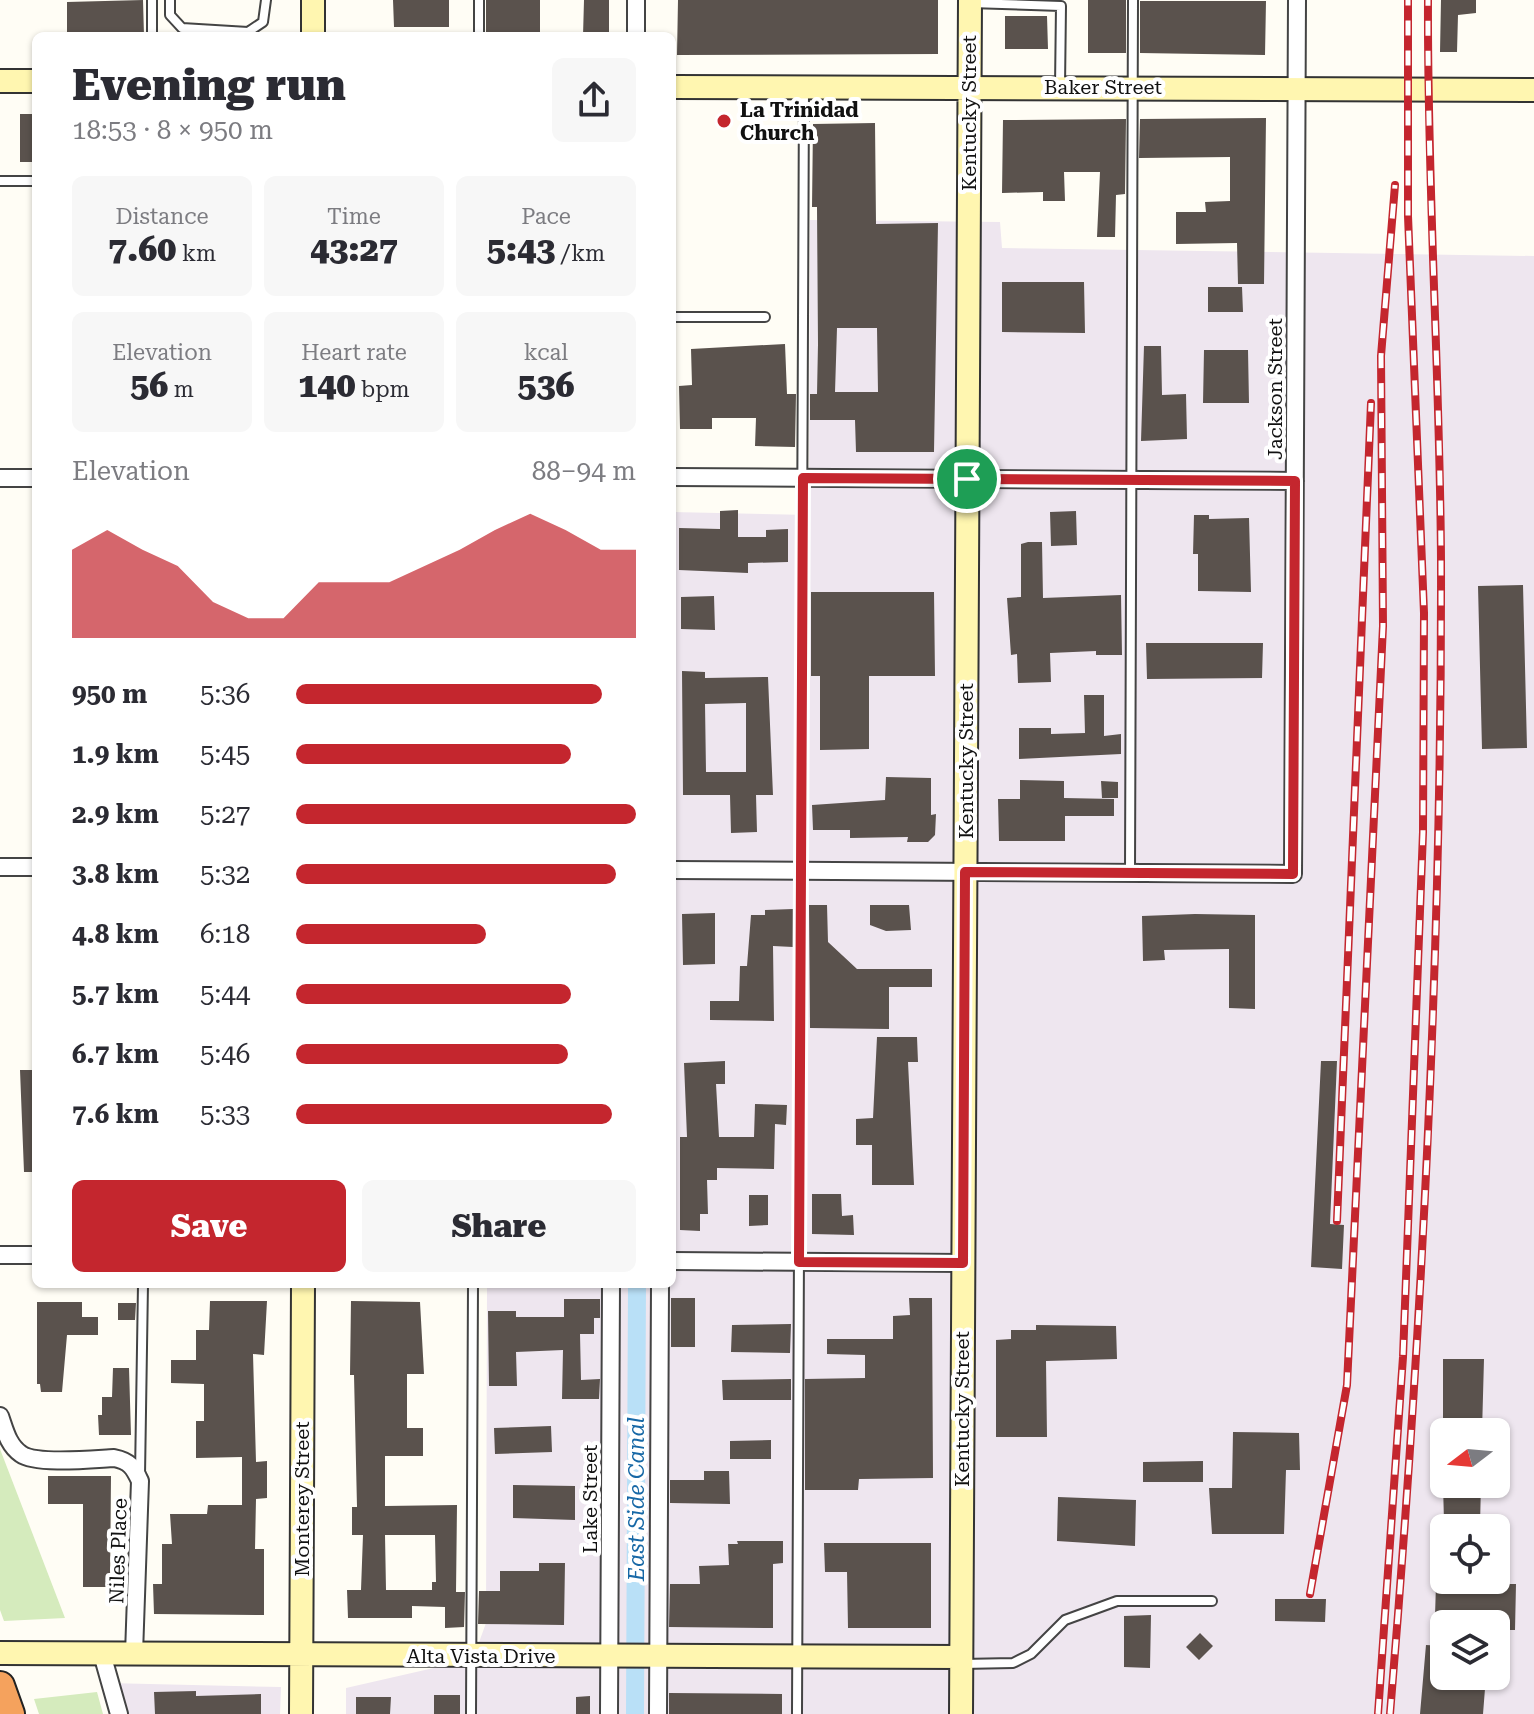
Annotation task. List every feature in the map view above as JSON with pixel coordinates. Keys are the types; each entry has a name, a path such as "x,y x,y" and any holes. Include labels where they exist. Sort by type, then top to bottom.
{"highway":[{"path":"0,1686 10,1714"}],"street":[{"path":"313,0 313,32"},
{"path":"636,0 636,32"},
{"name":"Jackson Street","path":"1130,873 1293,874 1297,0"},
{"name":"Kentucky Street","path":"961,1714 970,1"},
{"path":"0,81 32,81"},
{"name":"Baker Street","path":"676,87 1534,90"},
{"path":"676,477 1295,481"},
{"path":"0,478 32,478"},
{"path":"0,867 32,867"},
{"path":"676,870 1130,873"},
{"path":"0,1255 32,1255"},
{"path":"676,1261 963,1263"},
{"name":"Monterey Street","path":"301,1714 303,1288"},
{"name":"Lake Street","path":"609,1714 611,1288"},
{"path":"658,1714 660,1288"},
{"name":"Niles Place","path":"0,1416 7,1437 23,1456 126,1461 140,1481 134,1654"},
{"name":"Alta Vista Drive","path":"0,1653 797,1657 961,1661"},
{"path":"102,1654 119,1714"}],"lane":[{"path":"152,0 152,32"},
{"path":"170,0 170,15 182,32 257,29 263,22 266,0"},
{"path":"479,0 479,32"},
{"path":"1130,873 1133,0"},
{"path":"970,1 1061,6 1060,86"},
{"path":"797,1714 804,85"},
{"path":"0,181 32,181"},
{"path":"676,317 765,317"},
{"path":"140,1481 143,1288"},
{"path":"471,1714 473,1288"},
{"path":"961,1661 1013,1663 1031,1654 1065,1620 1117,1601 1212,1601"}],"shaded area":[{"path":"810,220 1000,222 1002,248 1534,256 1534,1714 346,1714 346,1688 473,1659 486,1623 487,1288 676,1288 676,512 809,515"},
{"path":"107,1683 281,1687 280,1714 116,1714"}],"green space":[{"path":"0,1449 65,1618 4,1621 0,1610"},
{"path":"97,1692 103,1714 39,1714 34,1699"}],"building":[{"path":"143,0 144,32 67,32 67,2"},
{"path":"393,0 449,0 449,27 394,27"},
{"path":"486,0 540,0 540,32 486,32"},
{"path":"584,0 609,0 609,32 583,32"},
{"path":"678,0 938,0 938,54 677,55"},
{"path":"1088,0 1126,0 1126,53 1088,53"},
{"path":"1441,0 1476,0 1476,13 1458,15 1457,52 1440,52"},
{"path":"1140,1 1266,1 1265,55 1140,53"},
{"path":"1005,16 1047,16 1048,49 1005,49"},
{"path":"20,114 32,114 32,162 20,162"},
{"path":"1266,118 1264,284 1238,284 1237,243 1176,244 1176,212 1206,212 1205,202 1230,201 1230,157 1139,158 1140,119"},
{"path":"1126,119 1125,194 1116,195 1115,237 1097,237 1100,172 1064,172 1065,201 1043,201 1043,192 1002,193 1003,120"},
{"path":"875,123 876,224 938,223 934,452 856,452 855,420 810,420 810,394 817,394 818,344 817,207 812,207 813,124","holes":["837,328 877,328 878,392 835,392"]},
{"path":"1002,282 1084,282 1085,333 1002,332"},
{"path":"1208,287 1242,287 1243,312 1208,312"},
{"path":"785,344 787,394 796,394 795,447 755,446 756,418 712,418 712,429 680,429 679,386 692,385 691,349"},
{"path":"1144,346 1161,346 1162,395 1186,394 1187,439 1141,441"},
{"path":"1204,350 1248,350 1249,403 1203,403"},
{"path":"738,510 738,537 766,537 766,530 788,529 788,562 748,563 748,573 679,570 679,528 720,529 720,511"},
{"path":"1076,511 1077,545 1051,546 1050,512"},
{"path":"1194,515 1209,515 1209,519 1249,518 1251,592 1198,591 1198,554 1193,554"},
{"path":"1042,542 1043,598 1121,595 1122,655 1096,655 1096,651 1050,653 1051,682 1018,683 1017,654 1011,655 1007,598 1021,597 1021,544"},
{"path":"1523,585 1527,748 1482,749 1478,586"},
{"path":"811,592 934,592 935,676 869,676 869,749 820,750 820,676 811,676"},
{"path":"714,596 715,630 681,629 681,597"},
{"path":"1146,643 1263,643 1262,678 1147,679"},
{"path":"682,671 705,672 705,678 768,677 773,795 756,795 757,832 731,833 730,795 683,795","holes":["746,703 746,772 706,772 705,704"]},
{"path":"1084,695 1104,695 1104,736 1121,734 1121,754 1019,759 1019,728 1051,728 1051,734 1085,733"},
{"path":"886,777 931,778 931,815 936,814 935,835 928,842 907,842 908,837 850,838 850,830 813,830 812,805 885,800"},
{"path":"1020,780 1064,781 1064,798 1114,799 1114,816 1065,816 1065,841 999,841 998,799 1020,799"},
{"path":"1101,781 1118,782 1118,798 1102,798"},
{"path":"809,905 827,905 828,942 857,969 932,969 932,987 889,987 889,1029 810,1028"},
{"path":"870,905 909,905 911,930 886,931 870,925"},
{"path":"793,909 793,947 773,946 774,1021 710,1020 710,1001 739,1001 740,966 747,966 751,915 765,915 765,910"},
{"path":"715,913 715,964 683,965 682,914"},
{"path":"1255,915 1255,1009 1229,1008 1229,949 1164,950 1165,960 1143,961 1142,916"},
{"path":"877,1037 917,1037 918,1062 908,1062 914,1185 872,1185 872,1145 856,1145 856,1119 873,1118"},
{"path":"725,1061 725,1084 716,1084 719,1137 754,1137 755,1104 787,1105 786,1125 775,1124 774,1169 717,1168 717,1180 707,1180 708,1214 700,1214 700,1231 680,1230 680,1137 687,1137 684,1063"},
{"path":"1321,1061 1337,1061 1330,1224 1344,1225 1342,1269 1311,1267"},
{"path":"20,1070 32,1070 32,1172 24,1172"},
{"path":"812,1194 841,1194 842,1216 853,1215 854,1235 812,1234"},
{"path":"749,1195 768,1195 768,1225 749,1226"},
{"path":"671,1298 695,1298 695,1347 671,1347"},
{"path":"909,1298 932,1298 933,1478 859,1479 858,1490 805,1490 805,1379 865,1378 865,1355 827,1354 827,1339 893,1339 893,1316 910,1315"},
{"path":"564,1299 600,1299 600,1318 594,1318 594,1334 580,1334 581,1380 600,1379 599,1399 562,1399 563,1350 516,1352 517,1386 489,1386 488,1311 516,1311 516,1317 564,1317"},
{"path":"210,1301 267,1301 264,1355 253,1354 256,1462 267,1461 267,1498 256,1499 255,1549 264,1549 264,1615 154,1614 153,1584 162,1584 162,1544 172,1544 170,1514 207,1514 208,1505 242,1505 242,1457 196,1458 196,1421 204,1421 204,1384 171,1383 171,1360 196,1360 196,1330 209,1330"},
{"path":"351,1301 420,1302 424,1374 407,1374 407,1428 423,1428 423,1456 385,1456 385,1506 457,1505 456,1592 465,1592 464,1627 445,1628 445,1607 412,1606 412,1618 348,1618 347,1590 361,1590 363,1535 352,1535 352,1507 357,1507 354,1375 350,1375","holes":["385,1535 435,1535 436,1582 432,1582 432,1590 386,1590"]},
{"path":"37,1302 82,1302 82,1317 98,1317 98,1335 67,1335 62,1392 41,1392 40,1384 37,1384"},
{"path":"118,1303 136,1303 135,1320 118,1320"},
{"path":"791,1324 790,1353 731,1352 732,1325"},
{"path":"1036,1325 1116,1326 1117,1359 1046,1361 1047,1437 996,1437 996,1340 1011,1339 1011,1330 1036,1330"},
{"path":"1443,1359 1484,1359 1482,1418 1443,1418"},
{"path":"113,1368 129,1368 131,1435 99,1435 98,1415 102,1415 102,1397 112,1397"},
{"path":"791,1379 791,1400 723,1400 722,1380"},
{"path":"551,1426 552,1452 495,1454 494,1428"},
{"path":"1233,1432 1299,1433 1300,1470 1286,1470 1284,1534 1212,1534 1209,1488 1232,1488"},
{"path":"771,1440 771,1459 730,1459 730,1441"},
{"path":"1203,1461 1203,1482 1143,1482 1143,1462"},
{"path":"704,1471 729,1471 730,1504 670,1503 670,1480 704,1480"},
{"path":"48,1476 111,1476 110,1587 83,1587 83,1504 48,1504"},
{"path":"513,1485 575,1486 575,1520 513,1518"},
{"path":"1058,1497 1136,1500 1135,1546 1057,1541"},
{"path":"1443,1498 1481,1498 1480,1514 1444,1514"},
{"path":"737,1541 783,1541 783,1563 773,1564 773,1628 669,1627 670,1584 700,1584 699,1566 729,1565 728,1544 738,1544"},
{"path":"824,1543 931,1543 931,1628 848,1628 847,1572 825,1572"},
{"path":"539,1563 565,1563 564,1625 478,1624 479,1591 500,1591 500,1571 539,1571"},
{"path":"1510,1584 1516,1584 1515,1630 1510,1630 1510,1610 1435,1610 1436,1594 1510,1594"},
{"path":"1275,1599 1326,1599 1325,1622 1275,1621"},
{"path":"1151,1615 1150,1668 1124,1667 1124,1616"},
{"path":"1200,1633 1213,1646 1199,1660 1186,1647"},
{"path":"1426,1645 1430,1645 1430,1690 1485,1690 1483,1714 1420,1714"},
{"path":"196,1691 196,1696 261,1694 261,1714 155,1714 154,1692"},
{"path":"669,1693 782,1694 782,1714 669,1714"},
{"path":"434,1695 460,1695 460,1714 434,1714"},
{"path":"590,1696 590,1714 576,1714 576,1697"},
{"path":"356,1697 391,1697 390,1714 356,1714"}],"waterway":[{"name":"East Side Canal","path":"635,1714 637,1288"}],"railway":[{"path":"1378,1714 1403,1357 1423,832 1424,613 1408,216 1408,0"},
{"path":"1390,1714 1420,1282 1438,849 1441,560 1428,0"},
{"path":"1310,1594 1347,1385 1383,626 1381,356 1395,185"},
{"path":"1337,1221 1371,403"}],"place":[{"name":"La Trinidad Church","path":"724,121"}],"route":[{"path":"803,478 967,479 1295,481 1293,874 965,872 963,1263 799,1262 803,478"}]}
